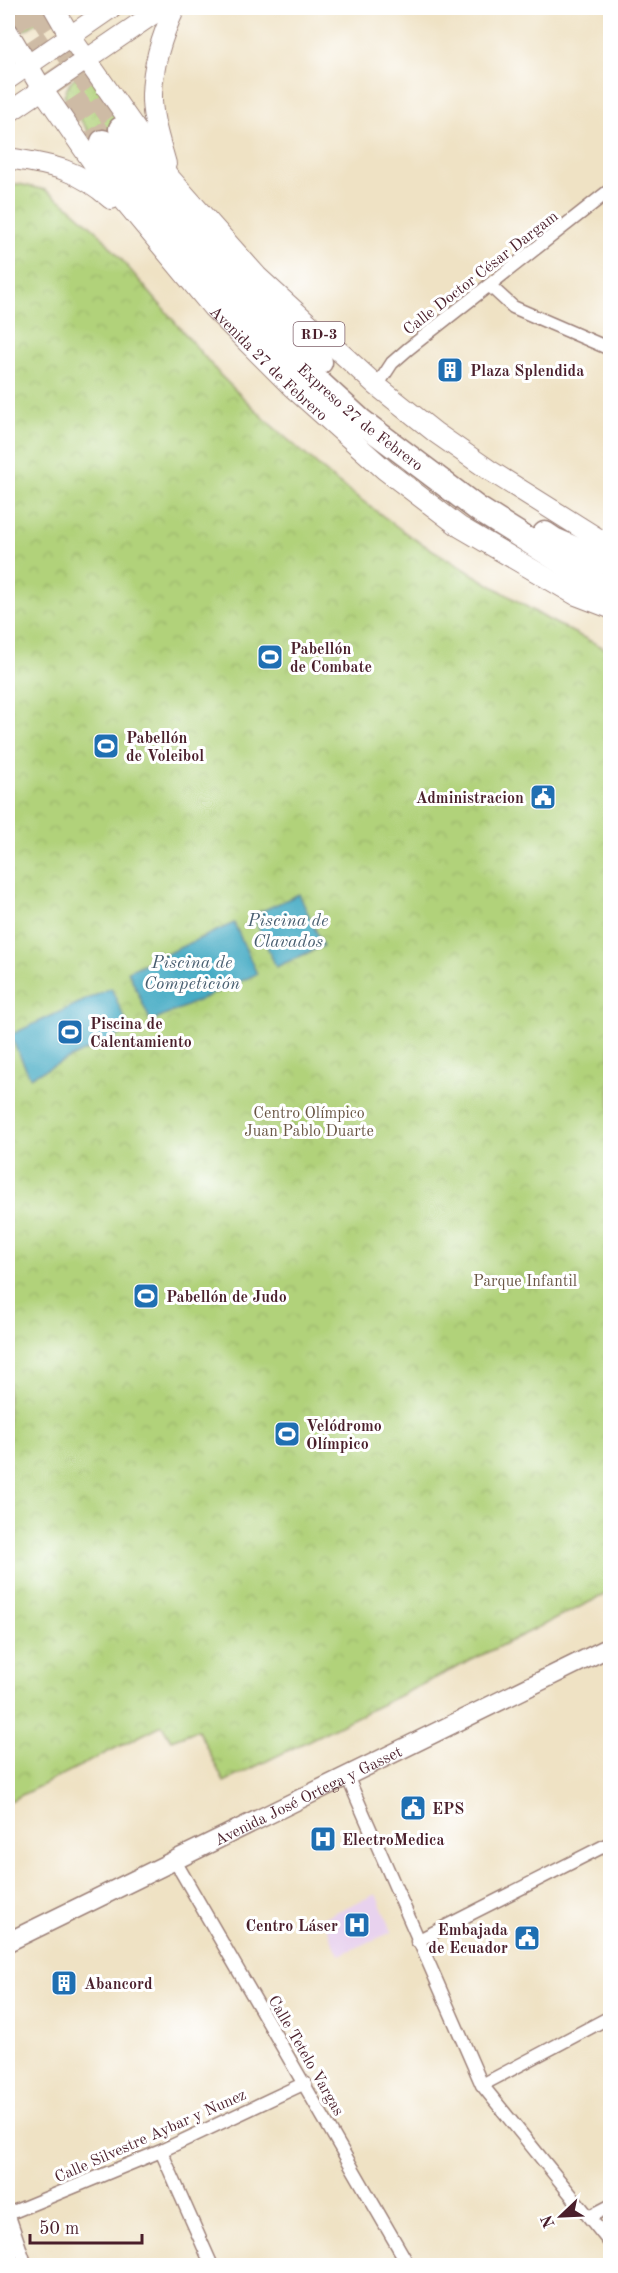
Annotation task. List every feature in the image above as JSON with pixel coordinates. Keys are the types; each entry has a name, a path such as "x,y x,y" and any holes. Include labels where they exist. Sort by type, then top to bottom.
{"highway":[{"name":"Expreso 27 de Febrero","path":"610,564 554,540 383,421 273,316 112,136 146,200 229,296 271,339 361,421 478,509 610,592"}],"main road":[{"name":"RD-3","path":"54,8 70,36 170,178 256,276 378,386 436,433 489,470 610,546"},
{"path":"8,79 111,8"},
{"path":"8,113 162,8"},
{"path":"170,178 158,136 152,96 158,47 175,8"},
{"name":"Avenida 27 de Febrero","path":"8,32 42,89 96,167 213,308 292,387 385,470 460,527 576,595 610,608"},
{"path":"8,158 50,165 75,173 94,185 159,242"},
{"name":"Avenida José Ortega y Gasset","path":"8,1942 610,1647"}],"street":[{"name":"Calle Doctor César Dargam","path":"378,386 392,363 610,190"},
{"path":"489,285 513,306 610,349"},
{"path":"347,1776 417,1941 482,2085 610,2243"},
{"path":"417,1941 610,1843"},
{"name":"Calle Tetelo Vargas","path":"176,1861 409,2265"},
{"path":"482,2085 610,2017"},
{"name":"Calle Silvestre Aybar y Nunez","path":"8,2213 161,2151 305,2084"},
{"path":"161,2151 212,2265"},
{"path":"589,2217 610,2206"},
{"path":"8,2213 26,2265"}],"shaded area":[{"name":"Centro Láser","path":"376,1894 392,1932 339,1955 322,1918"}],"green space":[{"path":"8,8 44,8 42,19 25,30 12,22"},
{"path":"91,75 127,124 97,144 64,96 73,79"},
{"name":"Centro Olímpico Juan Pablo Duarte","path":"8,184 45,190 66,204 98,232 221,376 271,425 336,481 411,537 547,619 610,651 610,1592 224,1782 198,1730 171,1740 162,1725 8,1802"}],"water":[{"name":"Piscina de Clavados","path":"299,894 323,946 276,967 253,915"},
{"name":"Piscina de Competición","path":"234,923 257,974 151,1022 128,971"},
{"name":"Piscina de Calentamiento","path":"111,988 130,1030 30,1077 10,1035"}],"tunnel":[{"path":"13,8 103,142"},
{"path":"37,8 121,129"}],"place":[{"name":"Plaza Splendida","path":"450,370"},
{"name":"Pabellón de Combate","path":"270,657"},
{"name":"Pabellón de Voleibol","path":"106,746"},
{"name":"Administracion","path":"543,797"},
{"name":"Piscina de Calentamiento","path":"70,1032"},
{"name":"Pabellón de Judo","path":"146,1296"},
{"name":"Velódromo Olímpico","path":"287,1434"},
{"name":"EPS","path":"413,1808"},
{"name":"ElectroMedica","path":"323,1839"},
{"name":"Centro Láser","path":"357,1925"},
{"name":"Embajada de Ecuador","path":"527,1938"},
{"name":"Abancord","path":"64,1983"}],"park label":[{"name":"Parque Infantil","path":"525,1280"}]}
